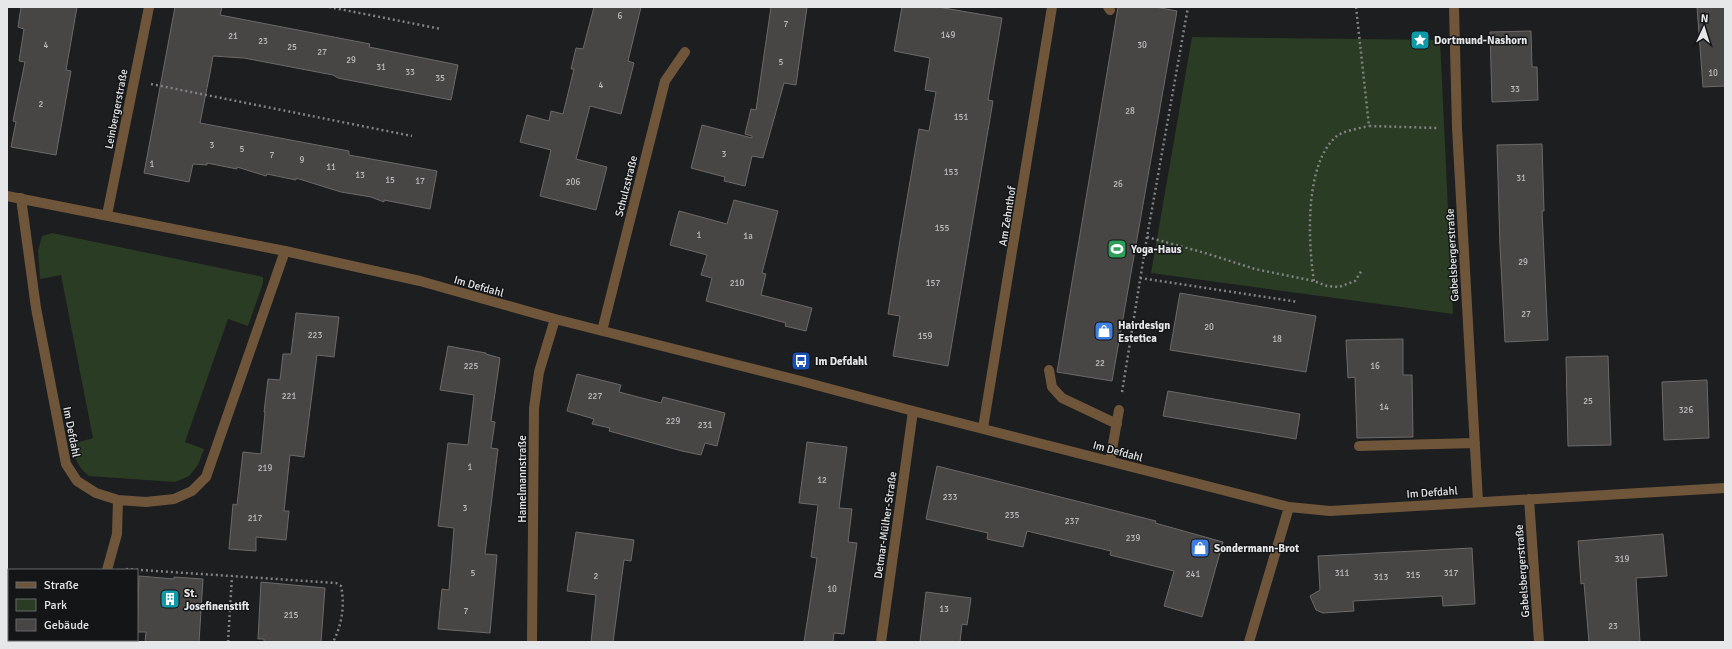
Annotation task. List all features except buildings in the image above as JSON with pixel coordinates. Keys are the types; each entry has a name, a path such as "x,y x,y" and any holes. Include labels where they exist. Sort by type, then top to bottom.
{"street":[{"name":"Leinbergerstraße","path":"107,215 149,7"},
{"name":"Am Zehnthof","path":"983,428 1052,7"},
{"name":"Gabelsbergerstraße","path":"1454,7 1457,128 1478,501"},
{"name":"Schulzstraße","path":"602,331 665,81 685,52"},
{"name":"Im Defdahl","path":"7,196 285,251 420,282 554,319 1289,507 1330,511 1478,501 1725,488"},
{"name":"Im Defdahl","path":"21,198 36,308 66,464 77,481 96,493 118,500 146,502 174,498 192,491 206,477 285,251"},
{"name":"Hamelmannstraße","path":"532,642 534,408 539,372 554,319"},
{"path":"1049,370 1052,387 1062,398 1117,424"},
{"path":"1110,461 1120,410"},
{"name":"Detmar-Mülher-Straße","path":"881,642 913,411"},
{"path":"1359,446 1475,443"},
{"name":"Gabelsbergerstraße","path":"1529,499 1539,642"},
{"path":"107,569 117,534 118,500"},
{"path":"1249,642 1289,507"}],"path":[{"path":"329,7 441,29"},
{"path":"1120,410 1140,278 1188,7"},
{"path":"1356,7 1369,126"},
{"path":"149,84 412,136"},
{"path":"1314,281 1309,225 1312,192 1318,164 1326,149 1338,135 1369,126 1457,128"},
{"path":"1147,237 1255,269 1314,281 1327,286 1339,287 1355,281 1362,270"},
{"path":"1140,278 1298,302"},
{"path":"138,571 336,584 341,586 342,613 338,630 333,642"},
{"path":"228,642 232,576"}],"green space":[{"path":"1192,37 1440,40 1453,314 1151,273"},
{"path":"52,233 263,277 263,283 248,326 228,319 185,442 204,449 198,465 189,476 175,482 89,476 79,466 72,444 93,438 61,275 40,279 38,251 42,236"}],"place":[{"name":"Dortmund-Nashorn","path":"1420,40"},
{"name":"Yoga-Haus","path":"1117,249"},
{"name":"Hairdesign Estetica","path":"1104,331"},
{"name":"Im Defdahl","path":"801,361"},
{"name":"Sondermann-Brot","path":"1200,548"},
{"name":"St. Josefinenstift","path":"170,599"}]}
